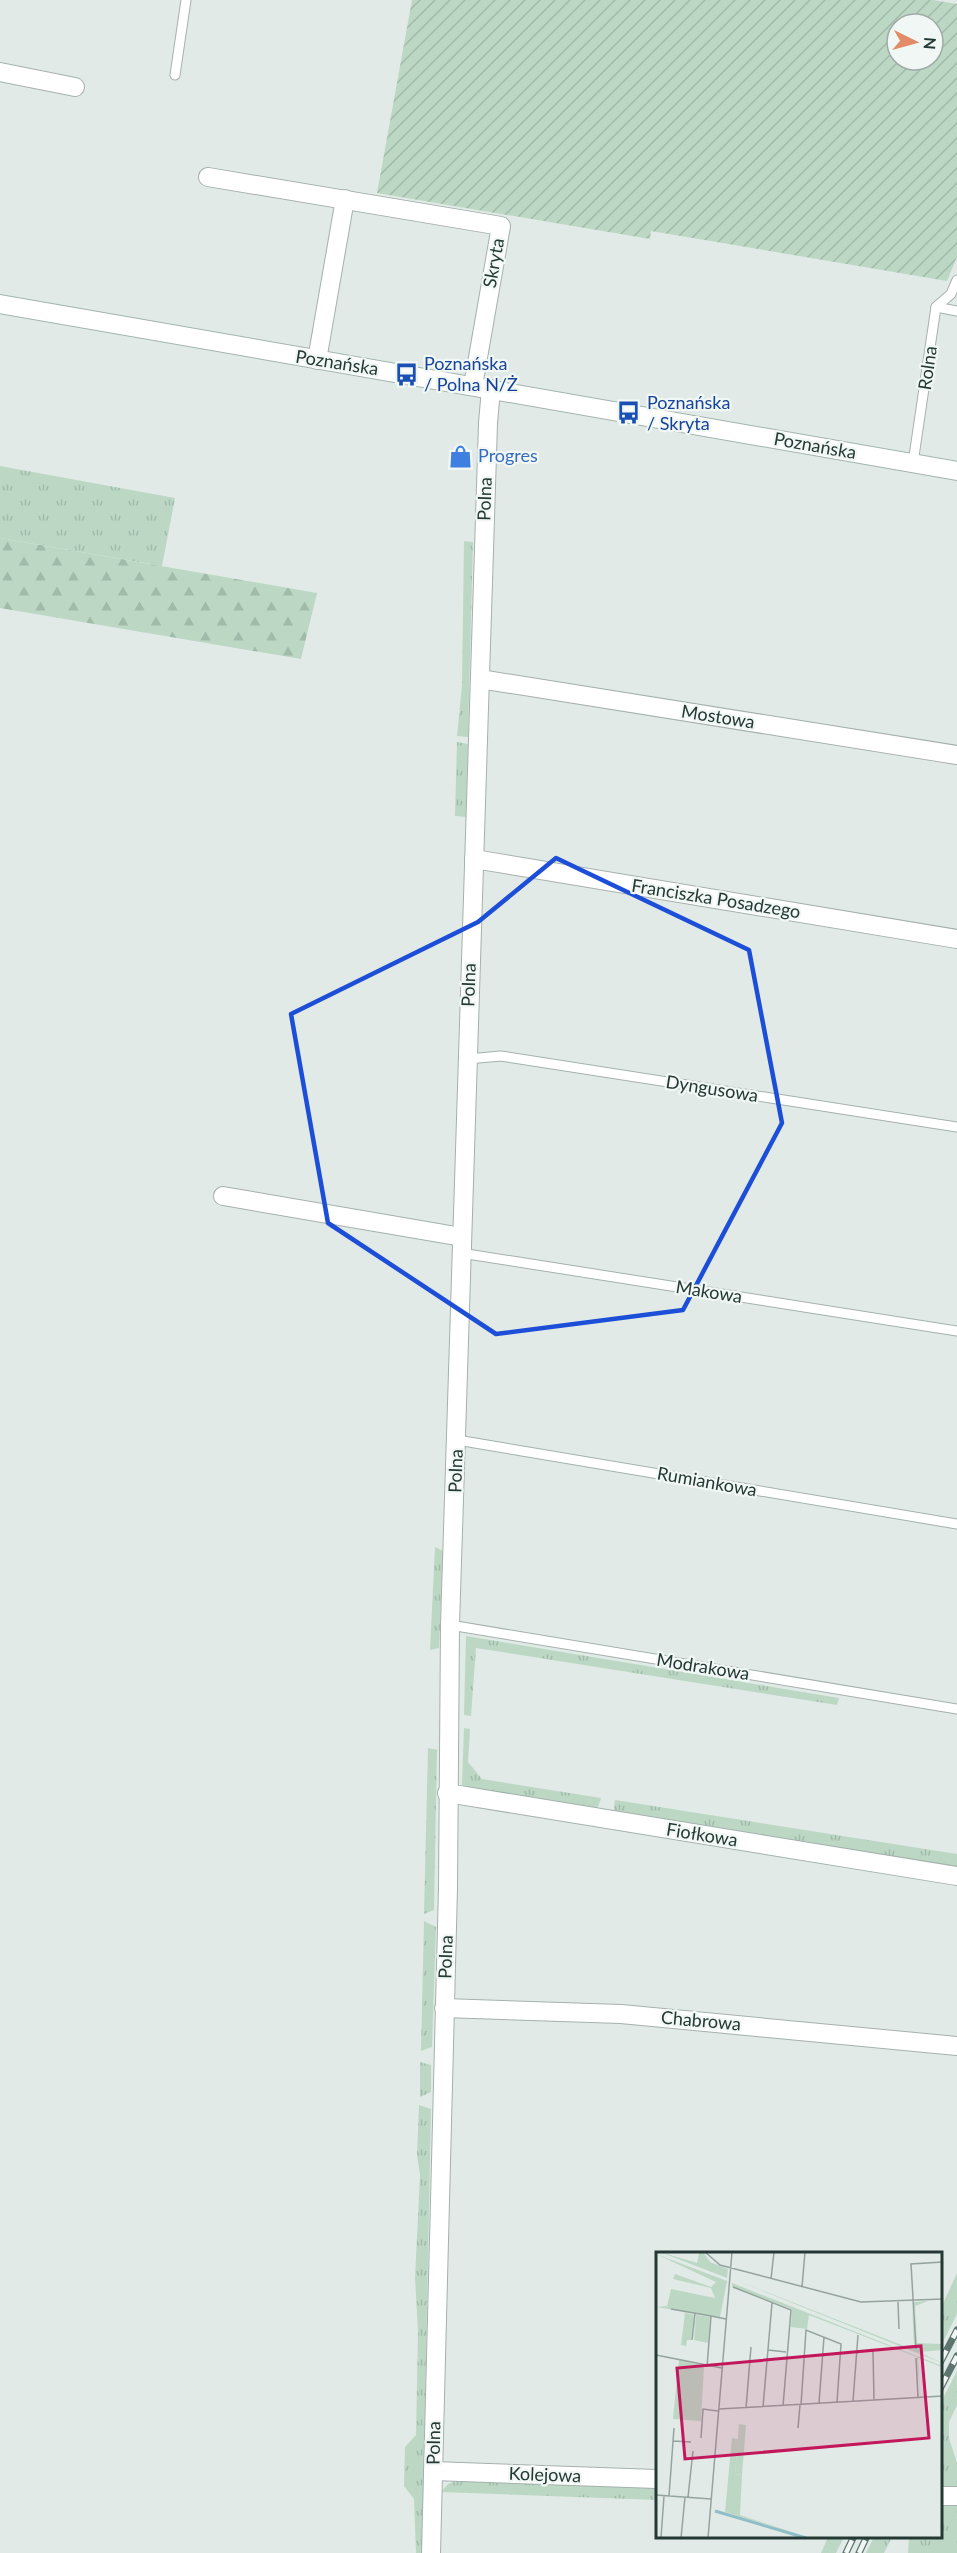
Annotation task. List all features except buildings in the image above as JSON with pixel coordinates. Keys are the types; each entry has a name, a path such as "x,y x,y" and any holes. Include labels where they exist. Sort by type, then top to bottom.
{"street":[{"path":"0,72 75,87"},
{"name":"Skryta","path":"208,177 501,226 482,388"},
{"path":"317,360 345,199"},
{"name":"Poznańska","path":"0,304 957,471"},
{"name":"Polna","path":"431,2553 448,1888 450,1625 458,1440 466,1059 488,423 482,388"},
{"name":"Mostowa","path":"480,679 957,755"},
{"name":"Franciszka Posadzego","path":"474,859 957,939"},
{"path":"223,1196 461,1245"},
{"name":"Fiołkowa","path":"447,1793 957,1876"},
{"name":"Chabrowa","path":"444,2008 621,2013 957,2046"},
{"name":"Kolejowa","path":"433,2471 656,2480"}],"lane":[{"path":"175,75 186,0"},
{"path":"936,307 951,294 957,280"},
{"path":"936,307 957,311"},
{"name":"Rolna","path":"913,463 936,307"},
{"name":"Dyngusowa","path":"466,1059 501,1056 957,1127"},
{"name":"Makowa","path":"461,1245 957,1331"},
{"name":"Rumiankowa","path":"458,1440 957,1524"},
{"name":"Modrakowa","path":"450,1625 957,1709"}],"highlighted area":[{"path":"556,858 749,950 782,1123 683,1310 496,1334 328,1223 291,1014 478,922"}],"green space":[{"path":"412,0 933,0 957,4 957,257 947,281 651,231 650,239 377,193"},
{"path":"0,466 175,498 162,566 0,538"},
{"path":"0,538 317,593 301,659 0,608"},
{"path":"464,541 473,542 468,737 457,736 462,685"},
{"path":"457,742 468,744 466,817 455,816"},
{"path":"435,1547 443,1551 439,1648 430,1650"},
{"path":"466,1636 839,1698 837,1705 476,1648 471,1716 464,1715"},
{"path":"464,1728 470,1729 468,1762 482,1779 601,1798 596,1813 475,1792 462,1785"},
{"path":"428,1748 437,1750 434,1910 424,1914"},
{"path":"615,1800 957,1854 957,1868 613,1816"},
{"path":"424,1921 436,1927 432,2047 421,2051"},
{"path":"420,2062 431,2065 431,2092 420,2097"},
{"path":"419,2105 431,2109 422,2553 416,2553 414,2499 404,2486 405,2447 416,2435 418,2331 415,2278 420,2175 417,2155"},
{"path":"957,2273 957,2314 942,2344 942,2306"},
{"path":"957,2371 957,2405 949,2422 949,2438 957,2463 957,2490 942,2490 942,2400"},
{"path":"459,2480 656,2488 656,2500 441,2492 448,2484"},
{"path":"942,2502 957,2503 957,2553 908,2553 909,2538 942,2538"},
{"path":"828,2538 844,2538 836,2553 821,2553"},
{"path":"874,2538 892,2538 884,2553 866,2553"}],"railway":[{"path":"942,2359 957,2330"},
{"path":"942,2385 957,2356"},
{"path":"846,2553 853,2538"},
{"path":"859,2553 866,2538"}],"place":[{"name":"Poznańska / Polna N/Ż","path":"406,374"},
{"name":"Poznańska / Skryta","path":"629,413"},
{"name":"Progres","path":"460,456"}]}
